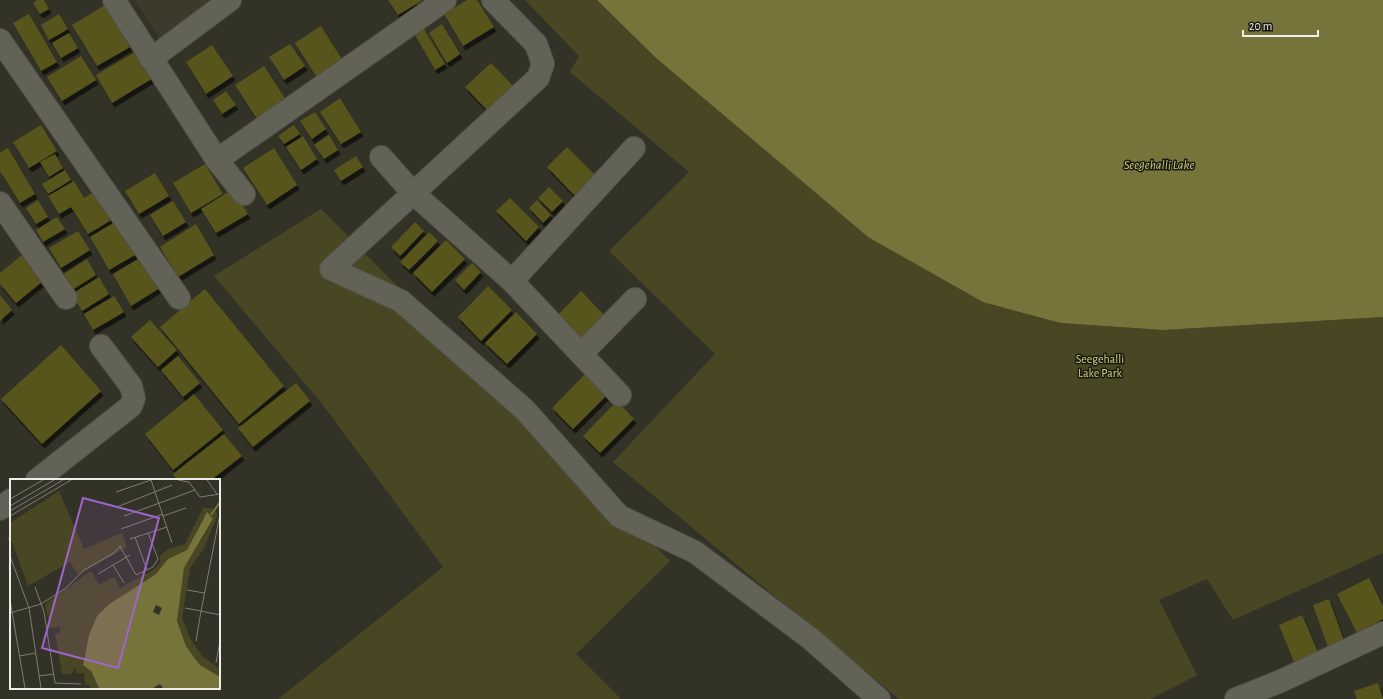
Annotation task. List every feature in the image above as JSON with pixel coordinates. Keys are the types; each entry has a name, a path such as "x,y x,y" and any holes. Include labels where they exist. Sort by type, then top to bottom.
{"street":[{"path":"114,0 217,160 244,194"},
{"path":"151,59 230,0"},
{"path":"217,160 445,0"},
{"path":"493,0 536,44 543,64 538,78 331,269 401,301 525,410 619,516 695,552 811,638 879,699"},
{"path":"0,40 180,298"},
{"path":"512,281 634,148"},
{"path":"381,157 413,193 512,281 620,395"},
{"path":"0,203 66,298"},
{"path":"581,354 636,298"},
{"path":"38,479 131,406 134,398 131,386 101,346"},
{"path":"0,509 10,501"},
{"path":"1236,699 1281,681 1383,633"}],"shaded area":[{"path":"135,0 213,0 160,39"}],"green space":[{"name":"Seegehalli Lake Park","path":"525,0 597,0 656,58 868,237 1061,323 1162,330 1383,317 1383,553 1233,620 1207,579 1159,600 1197,675 1151,699 899,699 613,462 715,354 609,251 689,172 570,72 579,56"},
{"path":"321,209 670,561 576,654 621,699 278,699 443,567 323,405 214,276"}],"water":[{"name":"Seegehalli Lake","path":"597,0 1383,0 1383,317 1163,330 1061,323 983,302 868,237 656,58"}],"building":[{"path":"37,0 44,0 49,9 40,14 33,3"},
{"path":"388,0 421,0 421,1 398,15"},
{"path":"467,0 477,0 494,27 463,46 444,14"},
{"path":"105,5 130,47 97,66 72,25"},
{"path":"29,14 57,62 41,71 13,23"},
{"path":"59,14 68,29 49,40 41,25"},
{"path":"442,24 460,54 447,63 429,33"},
{"path":"321,26 343,61 317,78 295,43"},
{"path":"424,29 445,64 435,70 415,35"},
{"path":"69,33 78,48 61,58 52,43"},
{"path":"290,44 305,66 284,80 269,57"},
{"path":"212,45 233,76 206,94 186,62"},
{"path":"137,51 153,78 112,103 96,75"},
{"path":"81,56 96,80 62,101 47,77"},
{"path":"491,63 513,86 487,110 465,87"},
{"path":"264,66 288,103 259,122 235,85"},
{"path":"226,91 236,105 222,114 213,100"},
{"path":"340,98 361,132 341,144 320,112"},
{"path":"315,112 326,129 312,139 300,121"},
{"path":"41,125 57,151 29,168 13,142"},
{"path":"294,125 300,134 284,144 278,136"},
{"path":"329,135 338,150 324,159 314,145"},
{"path":"303,136 317,159 301,170 286,147"},
{"path":"567,147 595,175 575,196 547,167"},
{"path":"8,148 35,194 20,203 0,171 0,153"},
{"path":"274,148 297,185 267,205 243,168"},
{"path":"55,154 63,168 49,177 40,162"},
{"path":"356,156 363,167 341,181 334,170"},
{"path":"205,164 223,194 191,213 173,183"},
{"path":"65,170 71,180 48,194 42,184"},
{"path":"155,173 169,196 139,214 125,191"},
{"path":"74,181 84,198 96,191 113,219 88,234 71,207 59,214 48,196"},
{"path":"549,187 563,201 552,212 538,198"},
{"path":"233,189 248,214 216,233 201,209"},
{"path":"510,198 539,227 526,241 496,211"},
{"path":"38,200 48,217 36,224 26,208"},
{"path":"537,200 551,215 543,223 529,208"},
{"path":"173,201 186,222 163,236 150,215"},
{"path":"57,217 65,229 43,242 36,230"},
{"path":"120,219 140,252 109,270 90,237"},
{"path":"415,222 424,231 400,256 391,247"},
{"path":"196,224 214,255 178,277 160,247"},
{"path":"78,231 90,250 61,268 49,248"},
{"path":"429,232 438,241 409,270 400,262"},
{"path":"446,240 465,259 432,292 413,273"},
{"path":"27,251 48,277 16,303 0,284 0,273"},
{"path":"145,255 163,286 131,306 113,274"},
{"path":"87,259 96,275 72,290 62,275"},
{"path":"472,263 481,272 464,290 455,280"},
{"path":"99,277 109,294 82,311 72,294"},
{"path":"488,286 512,310 481,341 458,317"},
{"path":"205,289 284,386 239,424 160,327"},
{"path":"581,291 604,315 579,340 556,317"},
{"path":"0,295 12,310 0,321"},
{"path":"114,296 124,312 93,330 84,314"},
{"path":"516,312 537,334 507,364 485,343"},
{"path":"150,320 177,350 158,367 131,337"},
{"path":"61,345 101,391 42,444 1,399"},
{"path":"178,356 200,383 183,397 161,370"},
{"path":"588,371 609,393 573,429 552,408"},
{"path":"296,383 310,401 253,447 238,428"},
{"path":"194,394 223,430 173,470 145,434"},
{"path":"617,401 634,419 600,453 583,436"},
{"path":"224,434 242,456 212,479 176,479 173,474"},
{"path":"1369,578 1383,606 1383,619 1357,633 1337,594"},
{"path":"1329,599 1347,649 1331,655 1313,605"},
{"path":"1302,615 1321,659 1297,669 1279,625"},
{"path":"1378,683 1383,699 1357,699 1354,691"}]}
